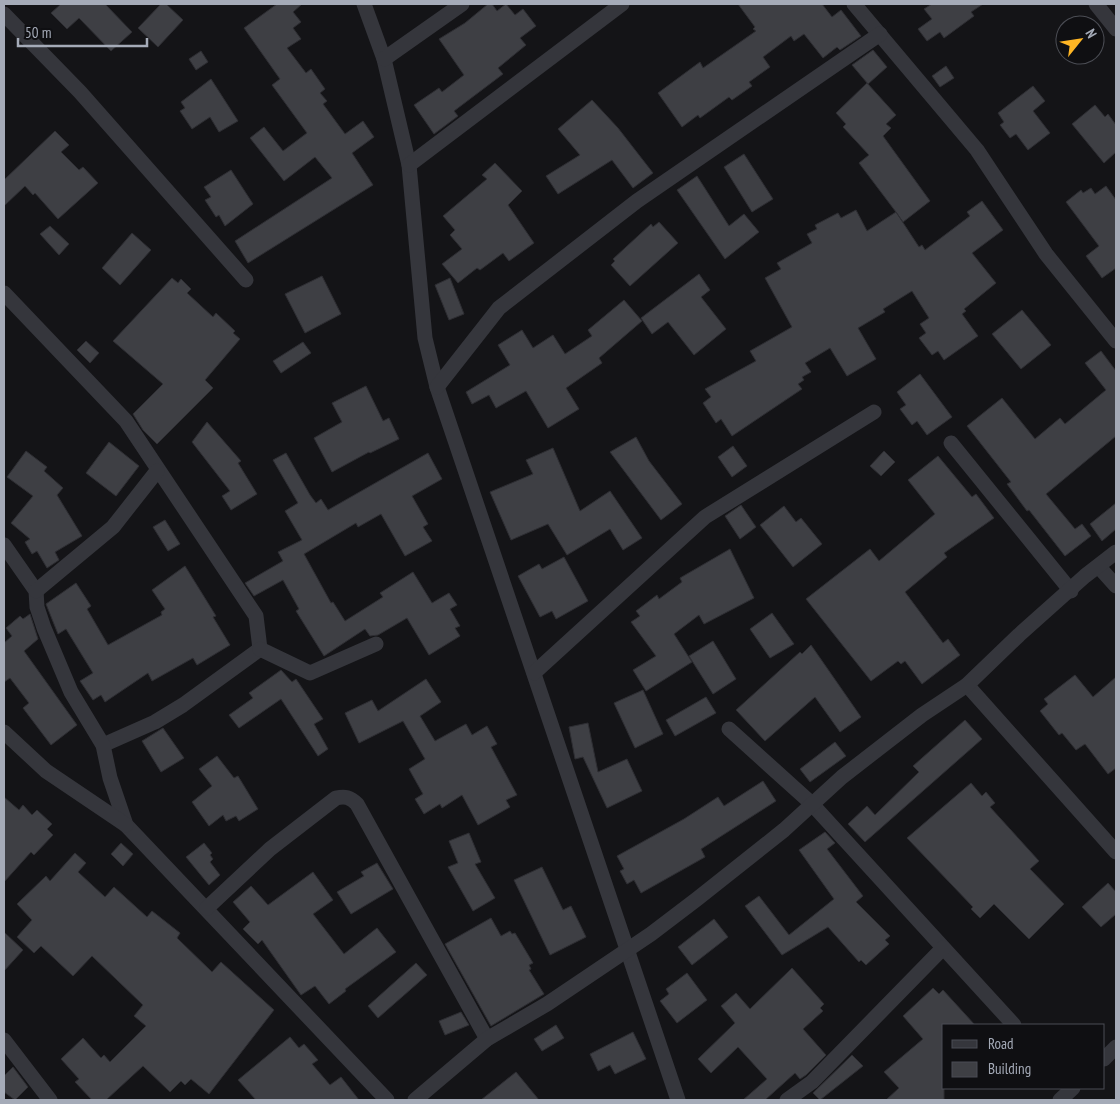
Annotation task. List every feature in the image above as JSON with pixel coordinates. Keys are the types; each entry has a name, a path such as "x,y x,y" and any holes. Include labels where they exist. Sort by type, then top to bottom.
{"street":[{"path":"364,4 384,59 409,165 425,338 437,387 472,498 534,673 678,1100"},
{"path":"384,59 462,4"},
{"path":"409,165 622,4"},
{"path":"854,4 977,150 1046,254 1116,341"},
{"path":"1096,4 1116,29"},
{"path":"4,14 80,92 246,280"},
{"path":"437,387 499,308 637,202 880,34"},
{"path":"4,293 126,421 157,471 256,616 260,649"},
{"path":"534,673 705,517 874,412"},
{"path":"951,443 1071,591"},
{"path":"36,591 114,527 157,471"},
{"path":"4,545 36,591 36,606 71,692 103,745 110,778 126,825"},
{"path":"415,1100 487,1039 547,1004 650,934 784,830 811,803 922,715 967,685 1018,635 1116,552"},
{"path":"1098,567 1116,586"},
{"path":"260,649 310,673 376,644"},
{"path":"103,745 155,722 260,649"},
{"path":"967,685 1116,852"},
{"path":"729,729 811,803 1013,1024"},
{"path":"4,732 46,770 126,825 207,908 387,1100"},
{"path":"207,908 270,848 336,798 344,797 351,799 357,804 487,1039"},
{"path":"787,1100 812,1082 943,948"},
{"path":"4,1040 50,1100"},
{"path":"1105,1058 1116,1047"},
{"path":"1060,1100 1071,1089"}],"building":[{"path":"61,4 105,4 132,32 111,51 79,18 67,29 51,13"},
{"path":"161,4 166,4 183,20 158,47 138,28"},
{"path":"277,4 302,4 293,12 301,22 293,28 301,39 287,48 306,73 311,69 325,89 320,93 327,101 323,104 345,134 363,121 374,137 352,153 373,185 248,263 235,241 332,178 315,157 284,181 250,138 264,127 283,151 307,133 272,85 280,79 244,28"},
{"path":"488,4 492,4 497,11 506,4 515,15 523,9 536,26 520,38 526,45 498,68 503,74 454,111 458,116 434,134 414,105 439,88 442,92 464,75 439,39 465,23"},
{"path":"738,4 822,4 832,17 841,10 861,36 840,50 837,47 823,58 804,34 794,41 791,36 763,57 770,67 749,82 752,86 732,100 729,97 700,118 698,115 682,127 658,93 700,62 703,68 756,31"},
{"path":"932,4 983,4 971,12 974,16 944,38 940,32 927,41 918,29 932,19 924,9"},
{"path":"873,50 887,67 868,84 852,65"},
{"path":"201,51 208,62 196,70 189,59"},
{"path":"946,66 954,78 940,87 932,76"},
{"path":"211,79 238,121 219,132 210,117 192,129 180,111 185,108 181,102"},
{"path":"867,83 896,115 886,124 891,128 883,136 930,201 903,222 859,163 869,155 843,127 846,124 836,113"},
{"path":"1033,86 1045,101 1033,111 1050,133 1028,150 1016,134 1010,138 1000,125 1004,122 998,113"},
{"path":"592,100 618,128 653,173 633,188 612,160 558,194 546,176 580,155 558,129"},
{"path":"1095,105 1105,117 1108,114 1116,125 1116,152 1104,163 1072,124"},
{"path":"55,131 69,145 61,152 79,170 83,167 98,183 58,219 35,193 33,195 25,186 4,206 4,180"},
{"path":"744,154 773,199 752,212 724,167"},
{"path":"495,163 522,191 508,205 534,243 509,261 503,253 480,270 477,268 458,283 442,264 462,249 450,235 455,230 443,216 487,179 482,175"},
{"path":"231,170 253,204 225,226 219,215 216,217 205,200 211,197 204,187"},
{"path":"697,176 729,226 744,214 759,232 725,259 677,190"},
{"path":"1106,186 1116,200 1116,268 1102,278 1086,256 1099,246 1066,202 1081,190 1083,193 1091,188 1095,194"},
{"path":"982,201 1003,230 972,253 996,283 964,309 966,311 962,314 978,336 944,360 938,351 932,355 919,338 926,333 920,324 929,318 912,291 883,309 885,312 858,328 876,359 847,376 830,348 805,363 811,372 802,377 804,380 798,384 802,389 732,436 721,419 716,423 703,403 711,397 705,389 756,361 750,351 792,327 765,278 781,269 777,263 812,243 807,234 817,229 815,225 838,213 841,218 856,210 867,231 896,212 919,247 922,245 925,250 970,216 967,212"},
{"path":"659,222 678,243 630,286 611,265 615,261 613,259 651,224 653,227"},
{"path":"50,226 69,244 59,255 40,234"},
{"path":"132,233 151,250 120,285 102,268"},
{"path":"699,274 710,290 701,297 726,329 694,355 668,322 652,334 641,318"},
{"path":"322,276 341,314 305,333 285,294"},
{"path":"172,278 178,283 181,279 191,289 187,293 213,317 216,313 235,331 233,333 240,339 205,380 213,388 157,444 143,430 133,414 163,384 113,341"},
{"path":"450,278 464,314 449,320 435,285"},
{"path":"624,300 642,321 599,358 602,363 566,388 579,409 548,428 526,391 496,408 489,395 472,404 466,392 510,365 498,345 522,330 533,348 553,335 565,354 592,336 588,330"},
{"path":"1022,310 1051,345 1021,369 992,334"},
{"path":"86,341 99,353 90,363 77,350"},
{"path":"303,342 311,353 281,373 273,361"},
{"path":"1101,351 1116,371 1116,436 1046,494 1075,529 1082,524 1091,536 1065,556 1029,510 1027,511 1007,484 1011,482 967,426 1002,398 1035,439 1060,418 1065,424 1106,390 1085,363"},
{"path":"920,374 952,417 927,435 917,421 912,425 900,409 906,405 897,392"},
{"path":"366,386 383,421 389,418 399,439 369,452 332,472 314,438 342,422 332,403"},
{"path":"207,422 241,461 238,463 257,494 231,510 222,496 230,491 192,442"},
{"path":"636,437 649,461 682,504 661,520 610,452"},
{"path":"109,442 139,466 116,496 86,473"},
{"path":"733,446 747,466 732,477 718,457"},
{"path":"553,448 580,511 610,491 642,538 623,550 610,529 567,555 548,524 511,540 490,492 533,474 526,460"},
{"path":"26,451 47,467 44,471 63,488 57,495 82,536 55,552 59,560 47,568 37,551 32,554 25,542 30,539 11,523 33,496 7,477"},
{"path":"884,451 895,462 881,476 870,466"},
{"path":"286,453 310,495 316,503 321,499 328,510 428,453 442,479 412,496 428,524 423,527 432,541 405,556 381,514 358,527 356,523 304,554 331,603 333,602 345,621 383,597 380,593 413,572 432,603 449,593 457,605 450,609 460,626 455,628 460,636 429,655 407,618 378,635 370,636 365,629 324,656 296,611 299,609 283,580 254,596 245,583 283,561 278,552 302,540 285,511 298,503 273,460"},
{"path":"938,456 972,497 976,494 994,518 944,553 947,557 905,592 943,643 948,639 960,655 922,684 905,661 901,664 898,661 871,681 806,599 870,549 879,561 935,514 908,480"},
{"path":"1116,503 1116,529 1102,541 1090,524"},
{"path":"741,505 756,527 740,539 725,516"},
{"path":"784,506 796,522 801,518 822,544 793,567 760,525"},
{"path":"165,520 180,544 168,551 153,527"},
{"path":"730,549 754,598 704,624 699,615 674,634 692,662 646,691 633,670 656,656 631,622 640,616 636,611 657,595 659,599 682,582 680,578"},
{"path":"564,557 588,601 556,619 552,611 540,617 518,576 539,564 542,569"},
{"path":"185,566 216,616 213,617 230,645 197,665 193,658 152,681 148,673 105,702 101,695 93,700 80,681 93,673 66,629 58,634 46,604 76,583 91,606 87,609 108,645 162,615 161,612 165,609 152,590"},
{"path":"772,613 794,644 770,658 750,629"},
{"path":"30,614 38,639 24,651 77,725 51,745 23,708 29,703 10,678 4,682 4,643 12,636 6,628 20,616 23,619"},
{"path":"713,641 736,679 713,694 689,656"},
{"path":"811,645 861,717 840,732 815,697 765,741 736,710 800,652 802,654"},
{"path":"281,670 292,682 296,679 323,719 314,724 328,749 318,756 281,699 239,728 229,715 253,698 249,693"},
{"path":"1075,675 1093,697 1116,677 1116,768 1108,774 1085,744 1076,750 1062,733 1059,735 1040,711 1048,704 1044,699"},
{"path":"426,679 441,702 420,716 435,741 466,724 472,735 487,726 497,744 491,747 517,795 506,800 510,807 478,825 462,795 442,808 440,804 424,814 415,799 423,794 409,769 425,759 403,721 359,743 345,713 372,700 378,711"},
{"path":"643,690 663,734 635,748 614,703"},
{"path":"706,697 716,713 675,736 666,720"},
{"path":"965,720 982,739 865,842 848,824 867,806 875,815 919,772 913,766"},
{"path":"588,723 598,772 627,759 642,791 607,808 583,757 575,759 569,727"},
{"path":"163,728 184,758 161,772 142,741"},
{"path":"835,742 846,756 810,782 800,769"},
{"path":"217,756 234,778 238,776 258,809 239,821 236,816 226,821 223,815 209,826 192,802 212,786 199,769"},
{"path":"763,781 776,801 701,849 705,857 641,893 634,880 627,884 620,871 624,869 617,856 684,819 718,797 724,806"},
{"path":"971,783 982,796 986,792 995,803 990,807 1039,861 1030,869 1064,904 1029,939 994,904 980,918 971,909 973,907 907,838"},
{"path":"4,797 19,810 23,805 32,815 37,810 52,824 47,829 53,835 34,855 31,852 4,882"},
{"path":"825,832 835,843 827,849 863,896 856,902 890,936 885,940 889,944 866,965 861,960 859,962 828,927 782,955 745,906 759,896 789,935 834,899 799,850"},
{"path":"469,833 481,862 475,864 495,898 473,911 448,867 458,863 449,841"},
{"path":"121,843 133,854 123,866 111,854"},
{"path":"204,843 212,853 210,855 213,859 210,862 220,875 209,885 186,857"},
{"path":"75,853 86,863 78,872 105,897 114,887 147,917 152,911 180,933 177,938 212,972 221,962 274,1010 209,1094 191,1079 185,1085 181,1081 170,1092 143,1066 106,1100 92,1100 75,1082 79,1079 61,1059 83,1038 101,1058 104,1055 110,1062 146,1026 134,1016 143,1005 92,956 73,976 41,946 34,953 17,937 32,920 17,904 46,876 50,881"},
{"path":"377,863 393,889 351,914 337,892 364,876 361,872"},
{"path":"542,867 563,910 571,906 586,937 550,955 514,880"},
{"path":"313,872 333,900 313,914 344,954 377,928 396,952 345,989 346,991 329,1004 315,986 301,995 262,940 258,944 243,929 250,922 233,902 251,886 268,905"},
{"path":"1108,883 1116,892 1116,914 1101,927 1082,907"},
{"path":"491,918 501,936 510,931 512,934 515,933 533,963 529,965 531,969 529,970 544,994 491,1026 445,944"},
{"path":"714,919 728,937 692,965 678,947"},
{"path":"4,932 23,950 4,971"},
{"path":"416,963 427,975 378,1018 368,1006"},
{"path":"792,968 824,1004 820,1008 823,1011 803,1029 826,1055 806,1075 800,1079 795,1073 765,1100 743,1100 767,1079 738,1047 711,1073 698,1059 735,1023 721,1006 736,993 750,1009"},
{"path":"687,973 707,1000 677,1023 660,1001 669,994 666,989"},
{"path":"933,988 939,994 943,990 974,1024 942,1024 942,1089 944,1089 944,1100 886,1100 899,1088 884,1072 923,1039 903,1016"},
{"path":"461,1012 469,1025 445,1035 439,1021"},
{"path":"556,1025 564,1038 542,1051 534,1039"},
{"path":"633,1032 646,1059 615,1074 610,1065 598,1071 590,1054"},
{"path":"290,1037 299,1048 304,1044 318,1060 312,1064 330,1085 341,1077 359,1100 256,1100 238,1080"},
{"path":"852,1055 863,1066 820,1100 813,1093"},
{"path":"13,1067 28,1087 15,1100 4,1092 4,1076"},
{"path":"516,1072 539,1100 481,1100"}]}
